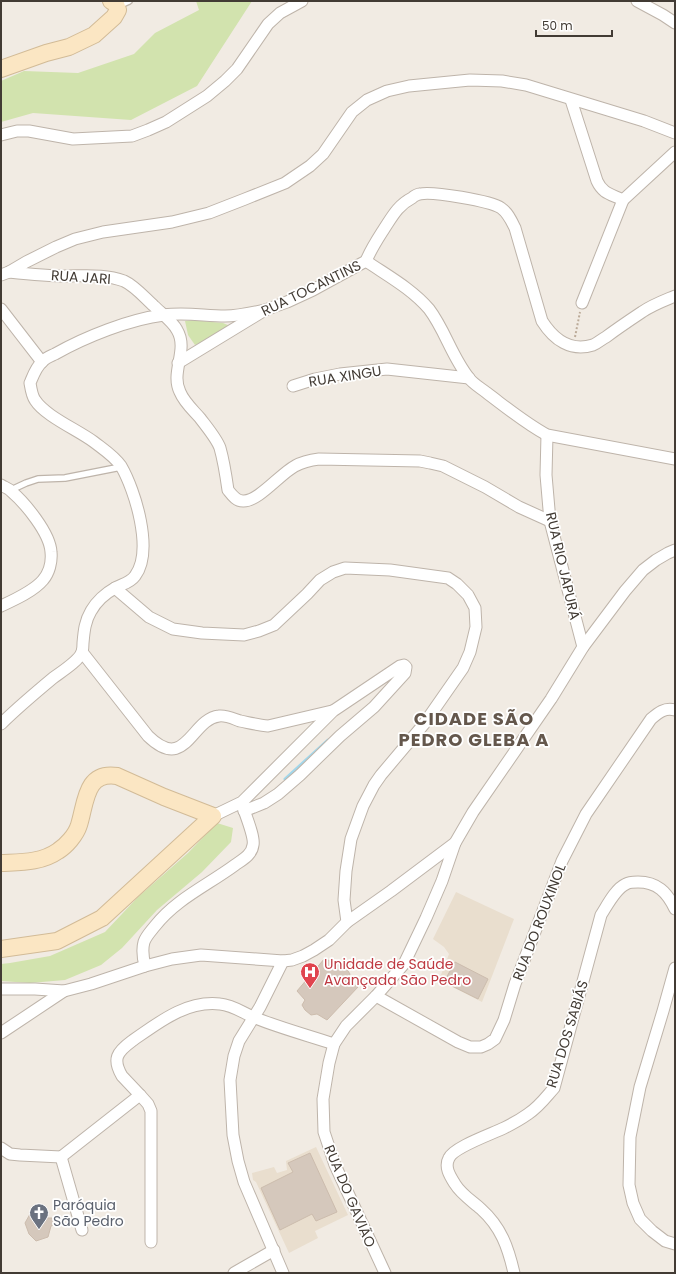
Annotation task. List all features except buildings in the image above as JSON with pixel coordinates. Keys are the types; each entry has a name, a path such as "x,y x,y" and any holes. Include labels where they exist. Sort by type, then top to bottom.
{"street":[{"path":"1,136 17,130 73,139 132,136 166,122 213,91 237,69 268,24 280,13 302,1"},
{"path":"637,1 675,23"},
{"path":"1,70 46,53 69,47 94,35 114,17 118,10 119,3"},
{"path":"5,274 44,253 75,239 103,232 172,222 209,213 285,183 310,166 322,154 352,112 367,100 387,91 409,86 470,80 502,80 526,85 644,121 675,133"},
{"path":"572,100 591,164 602,190 623,200"},
{"path":"582,302 623,200 675,152"},
{"name":"RUA TOCANTINS","path":"178,363 265,310 313,290 366,261 371,249 393,214 400,206 420,194 432,193 497,205 510,216 542,321 555,337 563,343 573,347"},
{"path":"366,261 419,298 429,310 451,350 469,378 520,419 547,435 675,459"},
{"name":"RUA JARI","path":"5,274 98,276 114,278 125,282 132,287 163,315 177,330 180,337 180,355 176,371 179,391 184,400 201,419 219,447 228,490 236,499 242,501 250,500 260,494 295,466 309,461 319,459 420,461 443,466 485,487 519,507 550,521"},
{"path":"573,347 595,344 655,304 675,296"},
{"path":"1,309 42,362"},
{"path":"1,724 54,677 69,666 82,652 85,622 91,610 104,596 115,588 128,582 135,576 142,560 142,527 139,512 121,467 109,454 84,434 48,413 37,403 34,399 30,383 33,375 42,362 66,348 92,336 137,321 163,315 187,313 232,315 265,310"},
{"name":"RUA XINGU","path":"293,386 314,379 340,374 387,369 469,378"},
{"name":"RUA RIO JAPURÁ","path":"547,435 546,475 550,521 583,647"},
{"path":"1,606 22,596 42,582 49,571 51,559 51,550 45,533 28,508 6,487"},
{"path":"1,990 35,989 64,991 91,984 145,966 201,955 283,961 292,960 314,950 329,940 347,922 391,891 455,842 551,699 583,647 625,591 644,570 656,560 668,552 675,550"},
{"path":"115,588 149,617 174,629 202,633 244,635 274,625 320,580 333,572 346,568 390,570 448,578 457,584 468,595 475,608 476,627 470,652 463,668 424,724 374,785 361,812 351,839 346,871 344,900 347,922"},
{"path":"82,652 148,736 155,743 169,749 177,748 192,738 205,722 219,716 268,726 333,711"},
{"path":"1,950 56,941 102,918 213,816 243,806 264,803 278,794 340,736 374,707 405,673 406,667 404,665 396,669 333,711 243,806"},
{"name":"RUA DO ROUXINOL","path":"376,996 458,1042 470,1047 481,1047 495,1039 504,1020 515,984 562,861 586,814 651,719 659,712 670,708 675,710"},
{"path":"1,863 36,861 48,857 58,851 67,843 79,826 85,798 90,786 96,780 105,776 117,776 164,797 213,816"},
{"path":"145,966 143,954 144,941 170,910 248,856 254,845 243,806"},
{"name":"RUA DO GAVIÃO","path":"385,1273 335,1165 324,1132 323,1099 334,1044 346,1026 376,996 404,964 442,881 455,842"},
{"name":"RUA DOS SABIÁS","path":"514,1273 505,1240 495,1224 487,1214 458,1190 450,1177 447,1169 449,1157 460,1149 529,1114 542,1103 554,1088 601,915 610,900 626,884 644,882 654,884 662,890 675,909"},
{"path":"283,961 260,1007 239,1041 234,1056 230,1080 233,1135 244,1182 283,1273"},
{"path":"675,968 640,1087 630,1137 629,1185 633,1203 640,1219 665,1241 675,1244"},
{"path":"1,1033 64,991"},
{"path":"151,1242 151,1111 148,1104 118,1070 116,1059 119,1052 165,1018 193,1006 220,1004 233,1007 253,1017 334,1044"},
{"path":"1,1148 10,1154 61,1157 140,1095"},
{"path":"61,1157 82,1230"},
{"path":"234,1273 274,1250"}],"lane":[{"path":"6,487 38,479 65,478 121,467"}],"path":[{"path":"573,347 582,302"}],"shaded area":[{"path":"456,892 514,919 482,1002 439,980 449,954 444,947 433,939"},
{"path":"316,1147 348,1215 315,1231 318,1238 289,1253 256,1182 253,1180 252,1173 274,1167 277,1173 287,1170 286,1161"}],"green space":[{"path":"196,1 252,1 197,86 131,120 33,113 1,122 1,81 24,71 78,73 134,54 155,33 199,10"},
{"path":"192,320 223,323 230,326 209,339 195,345 188,335 185,321"},
{"path":"217,823 233,828 231,842 202,872 157,910 122,948 101,965 65,980 30,983 1,981 1,964 50,956 105,932 138,897 188,853"}],"waterway":[{"path":"285,779 328,740"}],"place":[{"name":"Unidade de Saúde Avançada São Pedro","path":"310,989"},
{"name":"Paróquia São Pedro","path":"39,1230"}],"district":[{"name":"CIDADE SÃO PEDRO GLEBA A","path":"474,729"}]}
